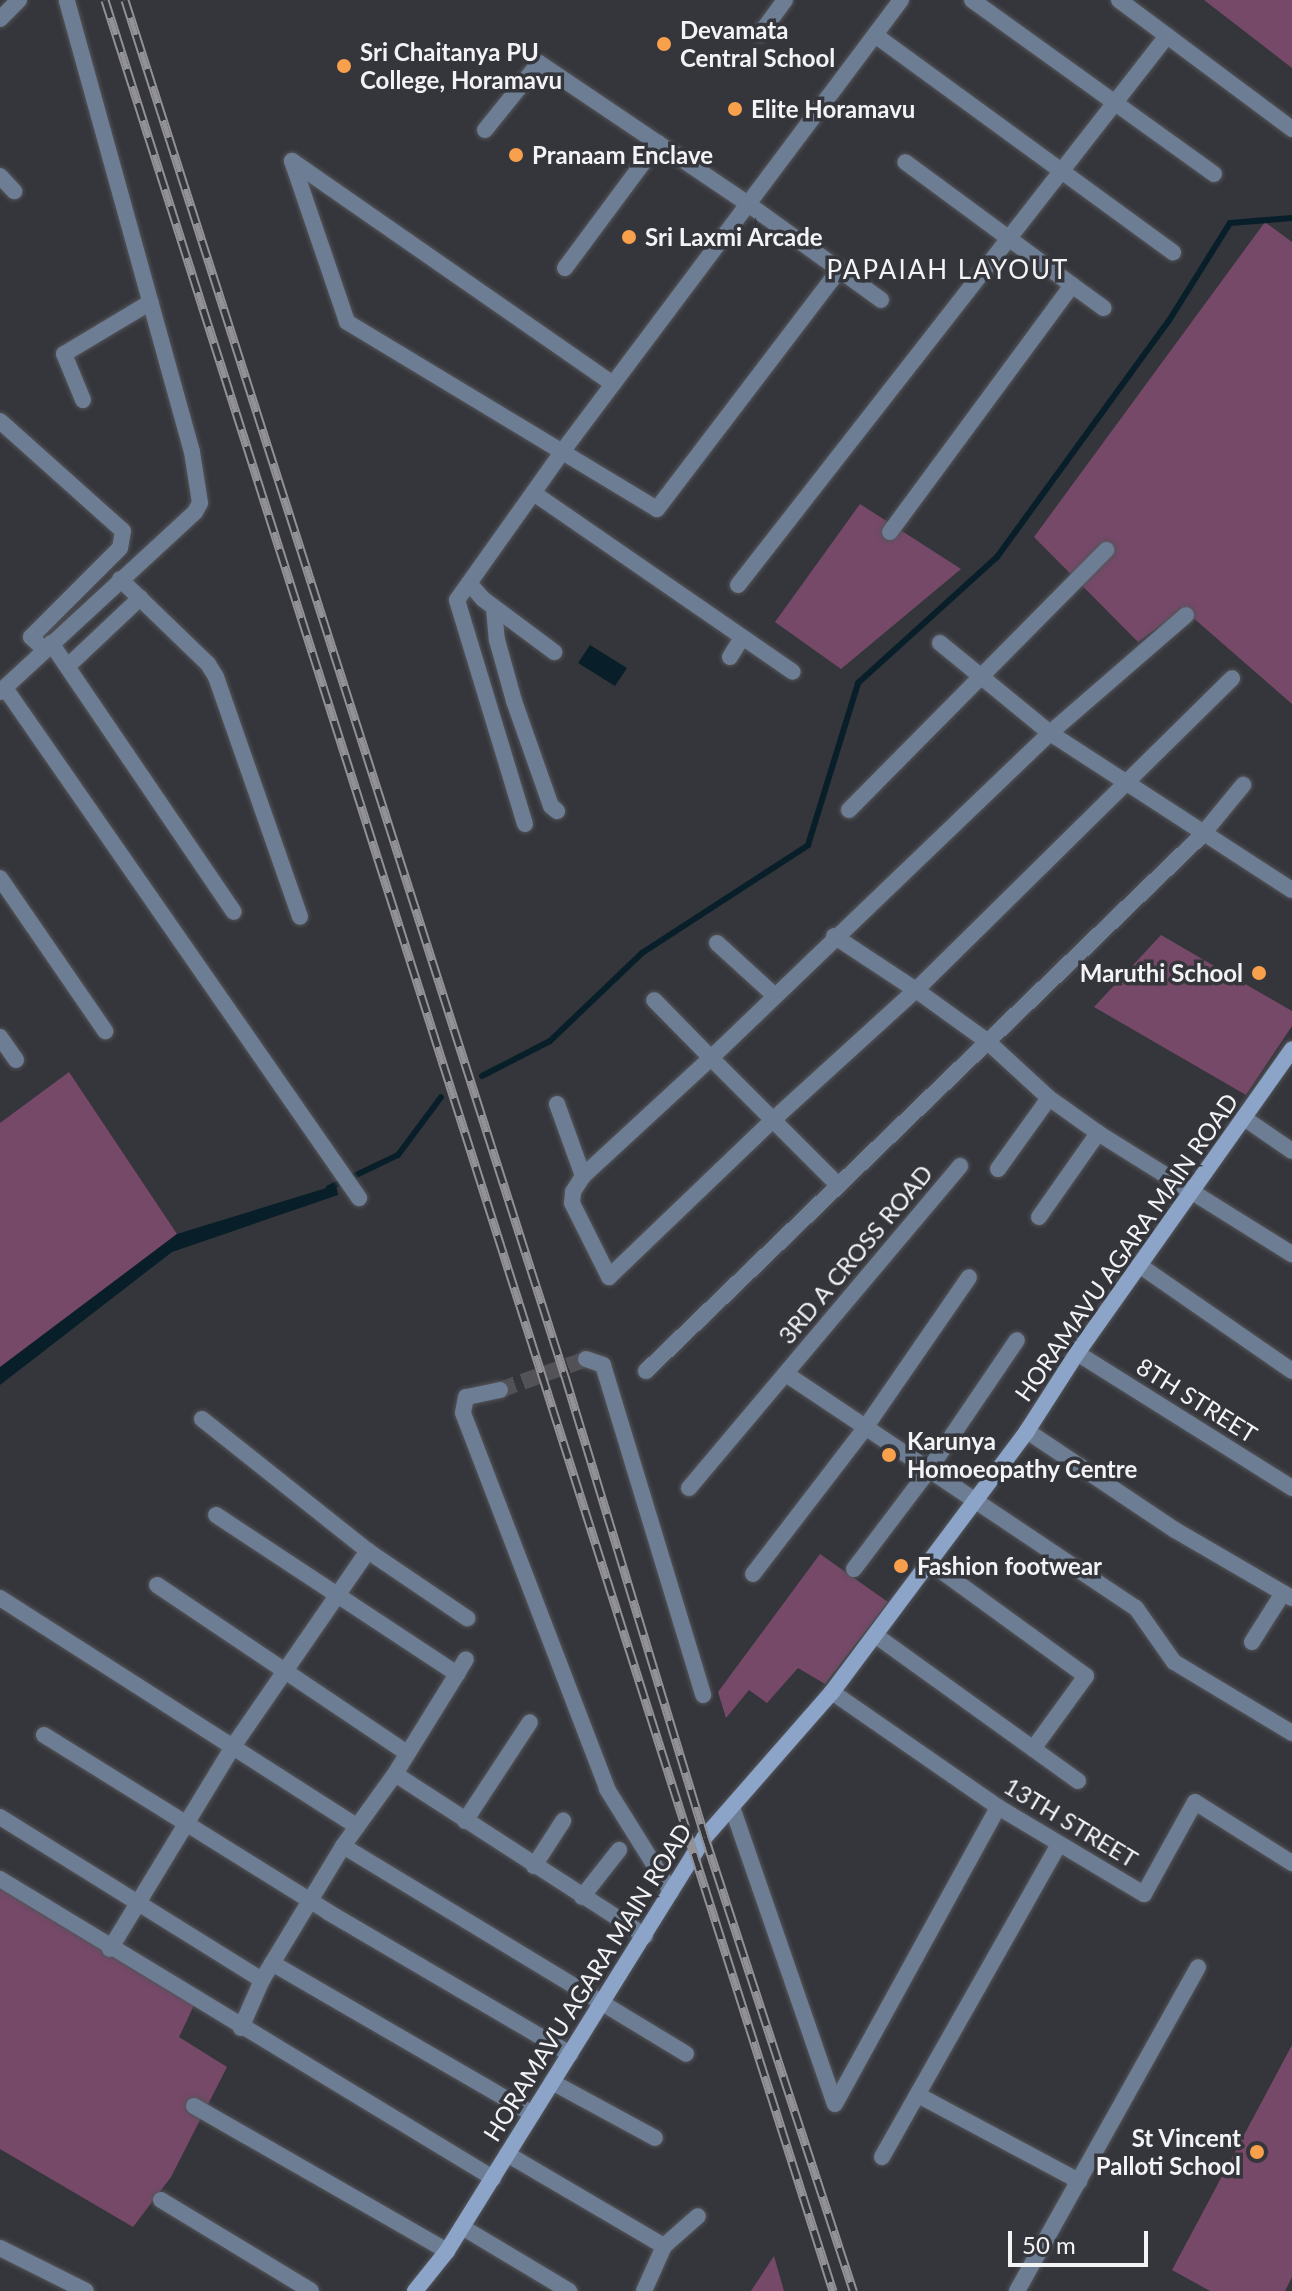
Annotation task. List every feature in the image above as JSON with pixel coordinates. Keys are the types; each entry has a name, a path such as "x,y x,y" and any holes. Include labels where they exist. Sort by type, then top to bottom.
{"street":[{"path":"0,19 19,0"},
{"path":"67,0 192,452 200,503 195,512 104,593 3,690 359,1198"},
{"path":"760,34 785,0"},
{"path":"525,824 457,600 562,452 901,0"},
{"path":"972,0 1214,174"},
{"path":"1119,0 1292,129"},
{"path":"875,35 1173,252"},
{"path":"738,585 1167,36"},
{"path":"485,130 539,63 748,204 881,300"},
{"path":"565,268 658,143"},
{"path":"613,384 292,161 347,322 657,509 840,269"},
{"path":"905,162 1104,308"},
{"path":"0,176 14,191"},
{"path":"890,532 1072,285"},
{"path":"83,400 64,354 151,302"},
{"path":"0,421 123,531 123,541 113,554 31,637 48,646 69,665 234,912"},
{"path":"535,494 793,672"},
{"path":"849,810 979,675 1106,550"},
{"path":"113,554 140,598 208,664 216,677 300,917"},
{"path":"91,577 104,593"},
{"path":"469,583 494,608 554,652"},
{"path":"69,665 140,598"},
{"path":"494,608 497,640 514,701 551,806 557,811"},
{"path":"1186,615 1050,733 834,936 711,1058 583,1176 573,1192 572,1203 609,1277 774,1119 916,990 1232,678"},
{"path":"730,657 742,638"},
{"path":"940,643 1050,733 1202,835 1292,890"},
{"path":"646,1371 1202,835 1243,785"},
{"path":"0,878 105,1031"},
{"path":"834,936 988,1042 1049,1098 1098,1133 1292,1254"},
{"path":"717,943 774,995"},
{"path":"654,1000 838,1185"},
{"path":"0,1037 16,1060"},
{"name":"HORAMAVU AGARA MAIN ROAD","path":"415,2291 447,2251 705,1837 832,1692 1027,1431 1077,1353 1292,1049"},
{"path":"998,1169 1049,1098"},
{"path":"557,1104 583,1176"},
{"path":"1244,1118 1292,1151"},
{"path":"1039,1217 1098,1133"},
{"name":"3RD A CROSS ROAD","path":"689,1488 960,1166"},
{"path":"1139,1265 1292,1371"},
{"path":"753,1574 865,1428 969,1277"},
{"path":"854,1569 928,1471 1017,1340"},
{"name":"8TH STREET","path":"1077,1353 1292,1488"},
{"path":"586,1359 603,1365 703,1695"},
{"path":"786,1374 973,1502 1136,1608 1174,1662 1292,1733"},
{"path":"500,1390 466,1397 463,1413 607,1789 671,1892"},
{"path":"202,1419 368,1551 467,1618"},
{"path":"1027,1431 1175,1530 1287,1596 1252,1642"},
{"path":"216,1515 337,1597 462,1667 395,1774 308,1899 262,1980 241,2028"},
{"path":"110,1949 234,1745 287,1673 368,1551"},
{"path":"929,1562 1086,1676 1033,1749"},
{"path":"157,1585 407,1753"},
{"path":"0,1598 357,1826"},
{"path":"875,1635 1078,1781"},
{"name":"13TH STREET","path":"832,1692 1058,1846 1144,1894 1195,1802 1292,1863"},
{"path":"465,1821 530,1722"},
{"path":"44,1735 308,1899 570,2054"},
{"path":"395,1774 645,1936"},
{"path":"732,1807 835,2104 998,1807"},
{"path":"0,1817 140,1901 262,1980"},
{"path":"534,1866 563,1821"},
{"path":"343,1846 686,2054"},
{"path":"882,2157 1058,1846"},
{"path":"582,1897 619,1850"},
{"path":"0,1879 110,1949 493,2178"},
{"path":"272,1963 532,2114"},
{"path":"1017,2291 1198,1967"},
{"path":"552,2082 655,2138"},
{"path":"918,2095 1079,2181"},
{"path":"194,2106 447,2251"},
{"path":"507,2154 664,2246"},
{"path":"161,2200 311,2291"},
{"path":"644,2291 664,2246 698,2216"},
{"path":"462,2227 569,2291"},
{"path":"0,2248 86,2291"}],"shaded area":[{"path":"1204,0 1292,0 1292,68"},
{"path":"1265,222 1292,242 1292,704 1183,609 1138,642 1034,537"},
{"path":"860,504 961,569 841,669 775,622"},
{"path":"1161,935 1292,1011 1292,1026 1246,1095 1094,1007"},
{"path":"69,1072 177,1234 0,1369 0,1123"},
{"path":"820,1554 888,1602 825,1684 798,1668 767,1703 749,1690 726,1718 718,1692"},
{"path":"0,1888 196,2001 179,2037 227,2067 171,2177 133,2227 0,2149"},
{"name":"St Vincent Palloti School","path":"1292,2045 1292,2277 1285,2291 1210,2291 1172,2270"},
{"path":"774,2256 784,2291 751,2291"}],"water":[{"path":"590,645 627,668 615,686 578,663"},
{"path":"336,1185 338,1195 172,1252 0,1385 0,1367 177,1234"}],"waterway":[{"path":"482,1076 550,1041 642,953 808,845 858,683 997,557 1170,319 1230,223 1292,218"},
{"path":"329,1188 398,1155 441,1097"}],"tunnel":[{"path":"500,1390 586,1359"}],"railway":[{"path":"105,0 833,2291"},
{"path":"125,0 565,1376 705,1837 853,2291"}],"place":[{"name":"Devamata Central School","path":"664,44"},
{"name":"Sri Chaitanya PU College, Horamavu","path":"344,66"},
{"name":"Elite Horamavu","path":"735,109"},
{"name":"Pranaam Enclave","path":"516,155"},
{"name":"Sri Laxmi Arcade","path":"629,237"},
{"name":"Maruthi School","path":"1259,973"},
{"name":"Karunya Homoeopathy Centre","path":"889,1455"},
{"name":"Fashion footwear","path":"901,1566"},
{"name":"St Vincent Palloti School","path":"1257,2152"}],"district":[{"name":"PAPAIAH LAYOUT","path":"948,270"}]}
